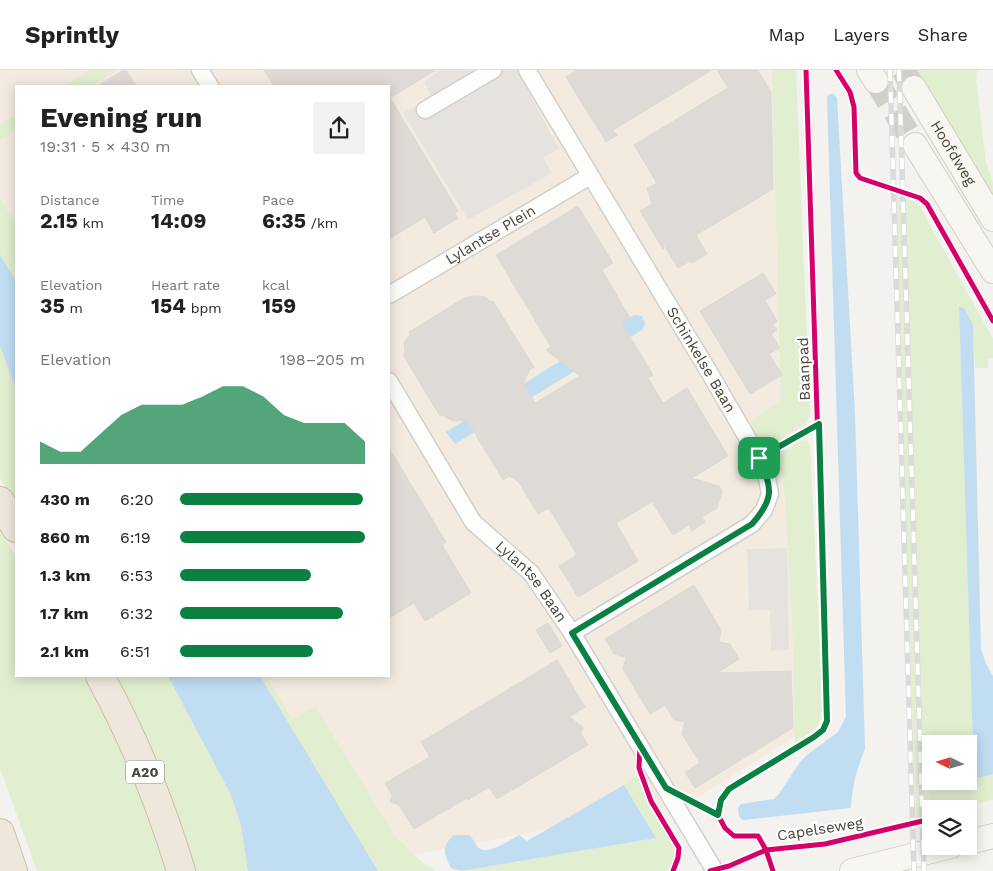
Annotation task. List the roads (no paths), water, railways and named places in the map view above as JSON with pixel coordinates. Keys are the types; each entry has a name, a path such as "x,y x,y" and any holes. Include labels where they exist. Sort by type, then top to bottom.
{"highway":[{"path":"0,501 15,526"},
{"name":"A20","path":"100,677 144,770 181,871"},
{"path":"0,833 14,871"}],"main road":[{"name":"Hoofdweg","path":"914,88 993,219"},
{"name":"Hoofdweg","path":"915,145 993,271"},
{"path":"977,840 993,836"},
{"path":"852,871 922,853"}],"street":[{"path":"200,70 209,85"},
{"path":"425,110 493,70"},
{"name":"Schinkelse Baan","path":"527,70 710,372 754,450 767,478 770,494 764,510 752,524 572,633"},
{"name":"Lylantse Plein","path":"390,294 590,176"},
{"name":"Lylantse Baan","path":"390,383 473,522 532,573 572,633 715,871"}],"water":[{"path":"833,93 837,98 855,413 865,749 855,778 851,808 743,820 739,817 738,808 741,804 774,799 800,762 838,732 846,717 827,98 828,95"},
{"path":"0,255 15,279 15,386 0,346"},
{"path":"959,306 965,309 973,325 981,649 986,664 993,676 993,774 978,778 978,735 973,735"},
{"path":"634,315 642,316 645,324 642,330 455,444 446,432"},
{"path":"169,677 261,677 378,871 248,871 241,825 230,793"},
{"path":"624,785 656,838 461,871 451,868 445,854 445,847 454,835 469,835 479,848 483,850 488,850 505,843 519,835 527,841"}],"tunnel":[{"path":"903,70 914,88"},
{"path":"876,81 915,145"}],"railway":[{"path":"890,70 914,871"},
{"path":"899,70 924,871"}]}
